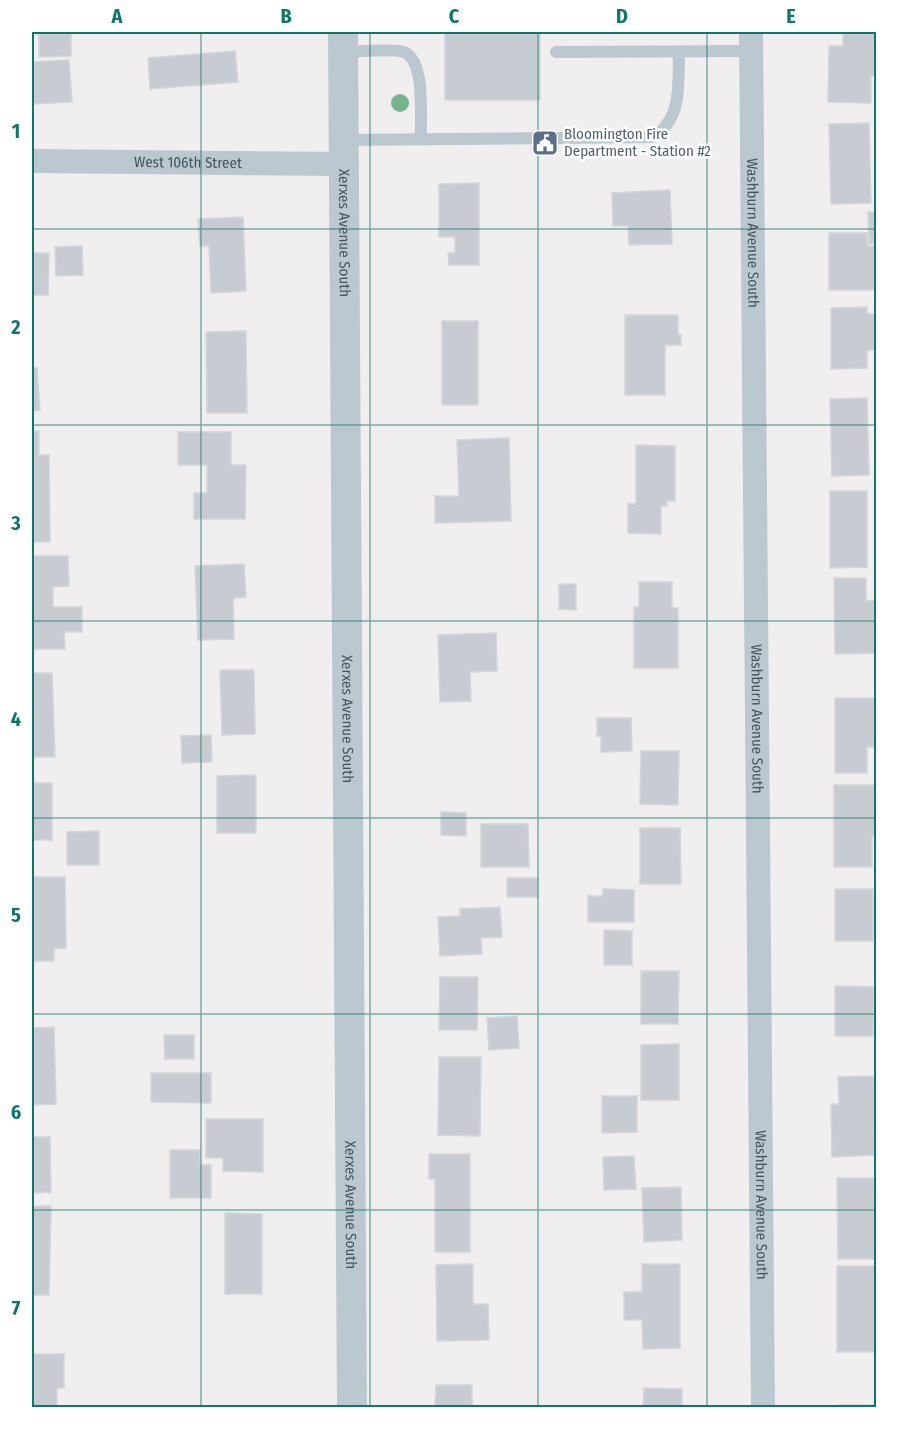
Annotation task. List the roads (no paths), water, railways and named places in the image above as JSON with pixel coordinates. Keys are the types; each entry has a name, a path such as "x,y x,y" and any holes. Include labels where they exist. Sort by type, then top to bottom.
{"street":[{"name":"Washburn Avenue South","path":"751,41 763,1407"},
{"name":"Xerxes Avenue South","path":"343,42 352,1407"},
{"name":"West 106th Street","path":"32,161 344,152"}],"lane":[{"path":"556,52 679,52 751,41"},
{"path":"343,42 402,51 412,57 419,72 421,139"},
{"path":"344,152 421,139 652,137 664,131 676,107 679,52"}],"place":[{"name":"Bloomington Fire Department - Station #2","path":"545,143"}]}
